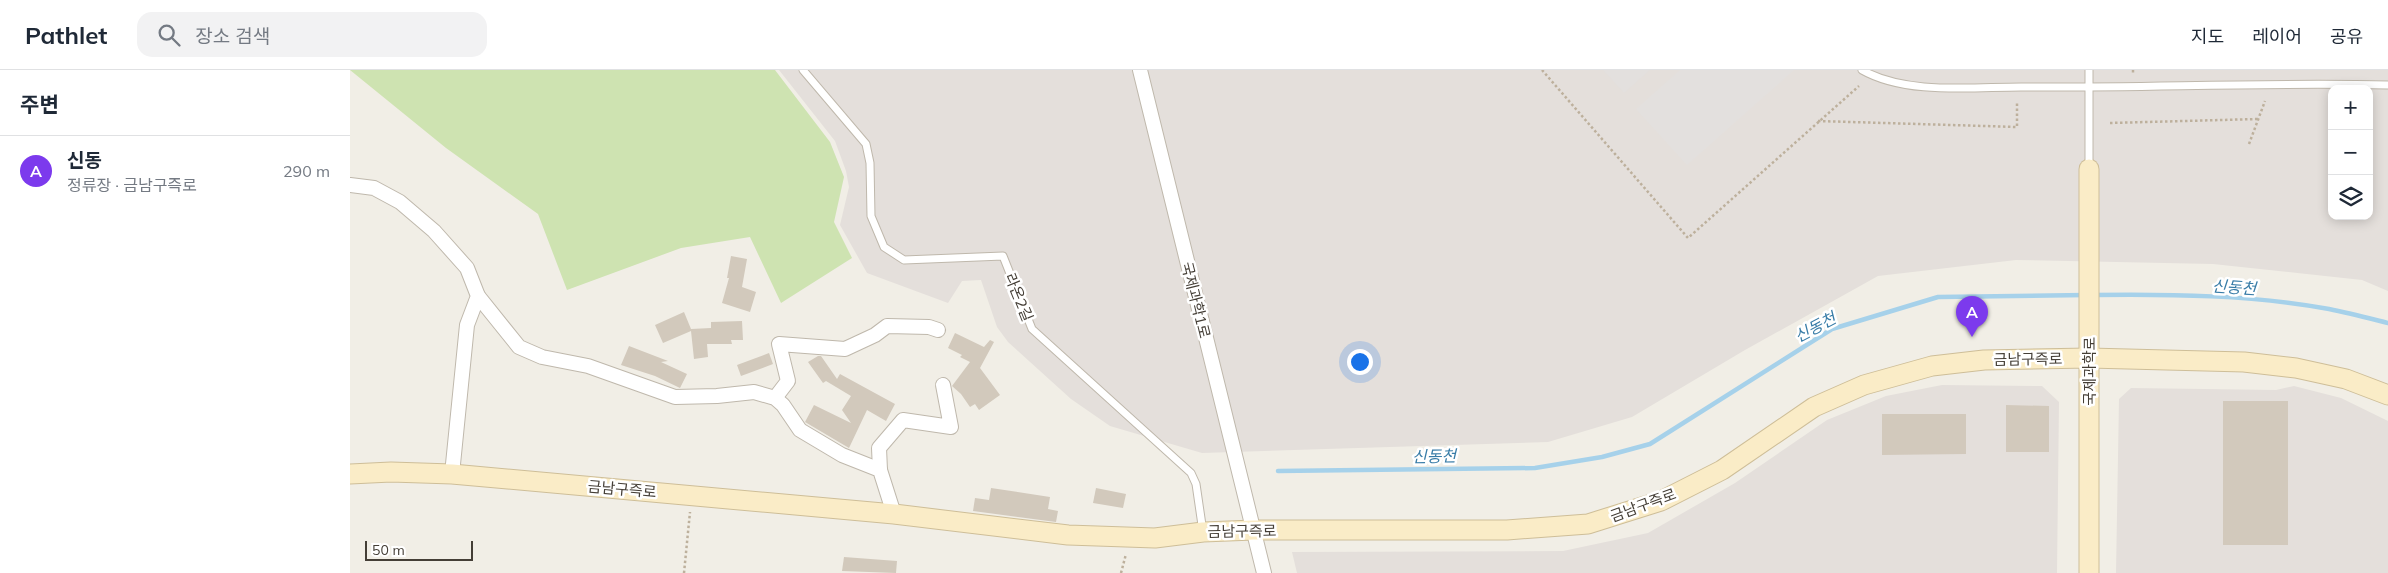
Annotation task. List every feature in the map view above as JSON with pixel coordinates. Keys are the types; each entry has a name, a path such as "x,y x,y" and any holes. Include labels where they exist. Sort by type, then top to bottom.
{"main road":[{"name":"국제과학로","path":"2088,573 2089,169"},
{"name":"금남구즉로","path":"350,474 391,472 452,474 894,514 1068,535 1155,538 1203,532 1254,530 1497,530 1588,524 1661,501 1722,470 1814,407 1864,384 1932,366 1984,360 2089,358 2244,362 2296,368 2346,379 2388,395"}],"street":[{"name":"국제과학1로","path":"1140,70 1264,573"},
{"path":"350,185 374,188 400,202 434,230 467,268 478,296 519,346 542,358 588,366 676,397 717,396 754,392 774,398 783,405 800,430 842,455 880,470"},
{"path":"452,474 467,325 478,296"},
{"path":"774,398 788,381 779,344 845,349 875,335 887,326 929,327 938,330"},
{"path":"894,514 880,470 879,448 903,420 951,427 944,385"}],"lane":[{"name":"라온2길","path":"803,70 866,144 870,163 870,216 884,247 904,260 1003,256 1032,329 1191,473 1196,484 1203,532"},
{"path":"1862,70 1878,79 1912,86 2088,88 2388,85"},
{"path":"2088,70 2089,169"}],"path":[{"path":"1542,70 1688,238 1859,86"},
{"path":"2249,144 2265,101"},
{"path":"1818,121 2017,127 2016,102"},
{"path":"2110,123 2258,119"},
{"path":"684,573 692,496"},
{"path":"1121,573 1124,566 1127,537"}],"shaded area":[{"path":"779,70 2388,70 2388,291 2362,280 2213,264 2016,260 1878,276 1745,350 1632,417 1548,442 1202,453 1110,426 1071,399 1008,342 997,327 981,280 962,281 948,303 867,273 840,225 849,187 846,171 835,141"},
{"path":"1603,70 1650,70 1624,93"},
{"path":"1680,70 1794,70 1687,165 1636,109"},
{"path":"1942,385 2042,386 2059,402 2057,573 1297,573 1292,552 1563,551 1648,533 1735,483 1827,420 1886,396"},
{"path":"2294,386 2341,398 2388,421 2388,573 2116,573 2119,399 2131,388 2276,390"}],"green space":[{"path":"350,70 775,70 830,142 844,177 834,222 852,258 781,303 750,237 681,248 567,290 538,214 446,148"}],"building":[{"path":"731,256 747,259 742,287 756,292 750,312 722,303 729,278 727,278"},
{"path":"684,312 691,329 711,328 711,322 742,321 743,340 731,340 732,344 707,344 708,357 694,359 691,331 663,343 655,325"},
{"path":"955,333 984,347 990,340 994,342 980,368 1000,395 979,410 975,404 970,407 961,394 952,386 970,362 960,357 962,355 948,348"},
{"path":"629,346 668,361 661,362 687,374 680,388 655,376 621,365"},
{"path":"769,353 773,364 741,376 737,365"},
{"path":"821,356 837,379 840,374 895,404 886,421 867,410 849,448 805,422 814,405 851,423 842,410 851,396 826,381 823,383 808,362"},
{"path":"2223,401 2288,401 2288,545 2223,545"},
{"path":"2006,405 2049,406 2049,452 2006,452"},
{"path":"1882,414 1966,414 1966,454 1882,455"},
{"path":"991,488 1050,497 1048,509 1058,511 1056,522 973,511 975,498 989,500"},
{"path":"1096,488 1126,494 1123,508 1093,503"},
{"path":"844,557 897,561 896,573 842,571"}],"waterway":[{"name":"신동천","path":"1278,471 1535,468 1602,457 1650,444 1832,329 1938,297 2086,295"},
{"name":"신동천","path":"2093,295 2182,295 2242,298 2301,304 2388,323"}],"place":[{"name":"신동","path":"1972,337"}]}
